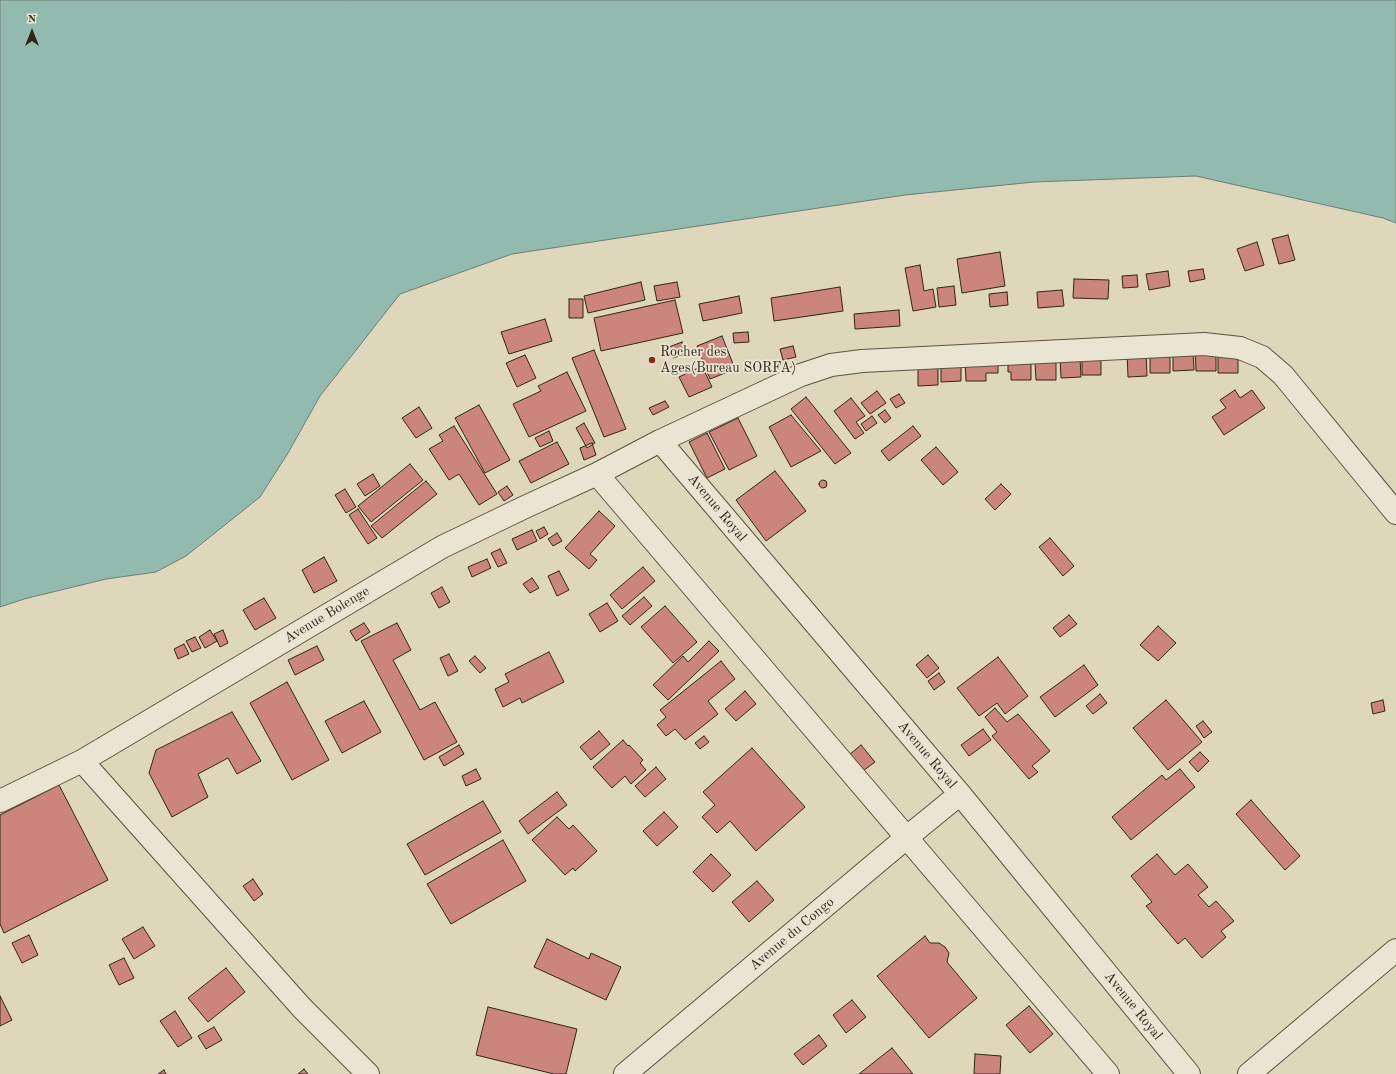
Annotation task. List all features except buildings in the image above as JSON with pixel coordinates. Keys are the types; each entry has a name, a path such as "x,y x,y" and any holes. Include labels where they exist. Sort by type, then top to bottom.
{"street":[{"name":"Avenue Bolenge","path":"0,802 82,761 442,547 524,507 597,474 660,441 801,375 831,365 862,361 1204,344 1240,348 1262,357 1283,375 1396,513"},
{"name":"Avenue Royal","path":"660,441 960,794 1189,1074"},
{"path":"597,474 1108,1074"},
{"path":"82,761 302,1008 368,1074"},
{"name":"Avenue du Congo","path":"625,1074 960,794"},
{"path":"1249,1074 1396,950"}],"water":[{"path":"0,0 1396,0 1396,223 1383,218 1196,176 1034,182 905,195 512,254 400,294 320,396 288,453 260,497 186,556 156,572 106,579 24,599 0,607"}],"place":[{"name":"Rocher des Ages(Bureau SORFA)","path":"652,360"}]}
